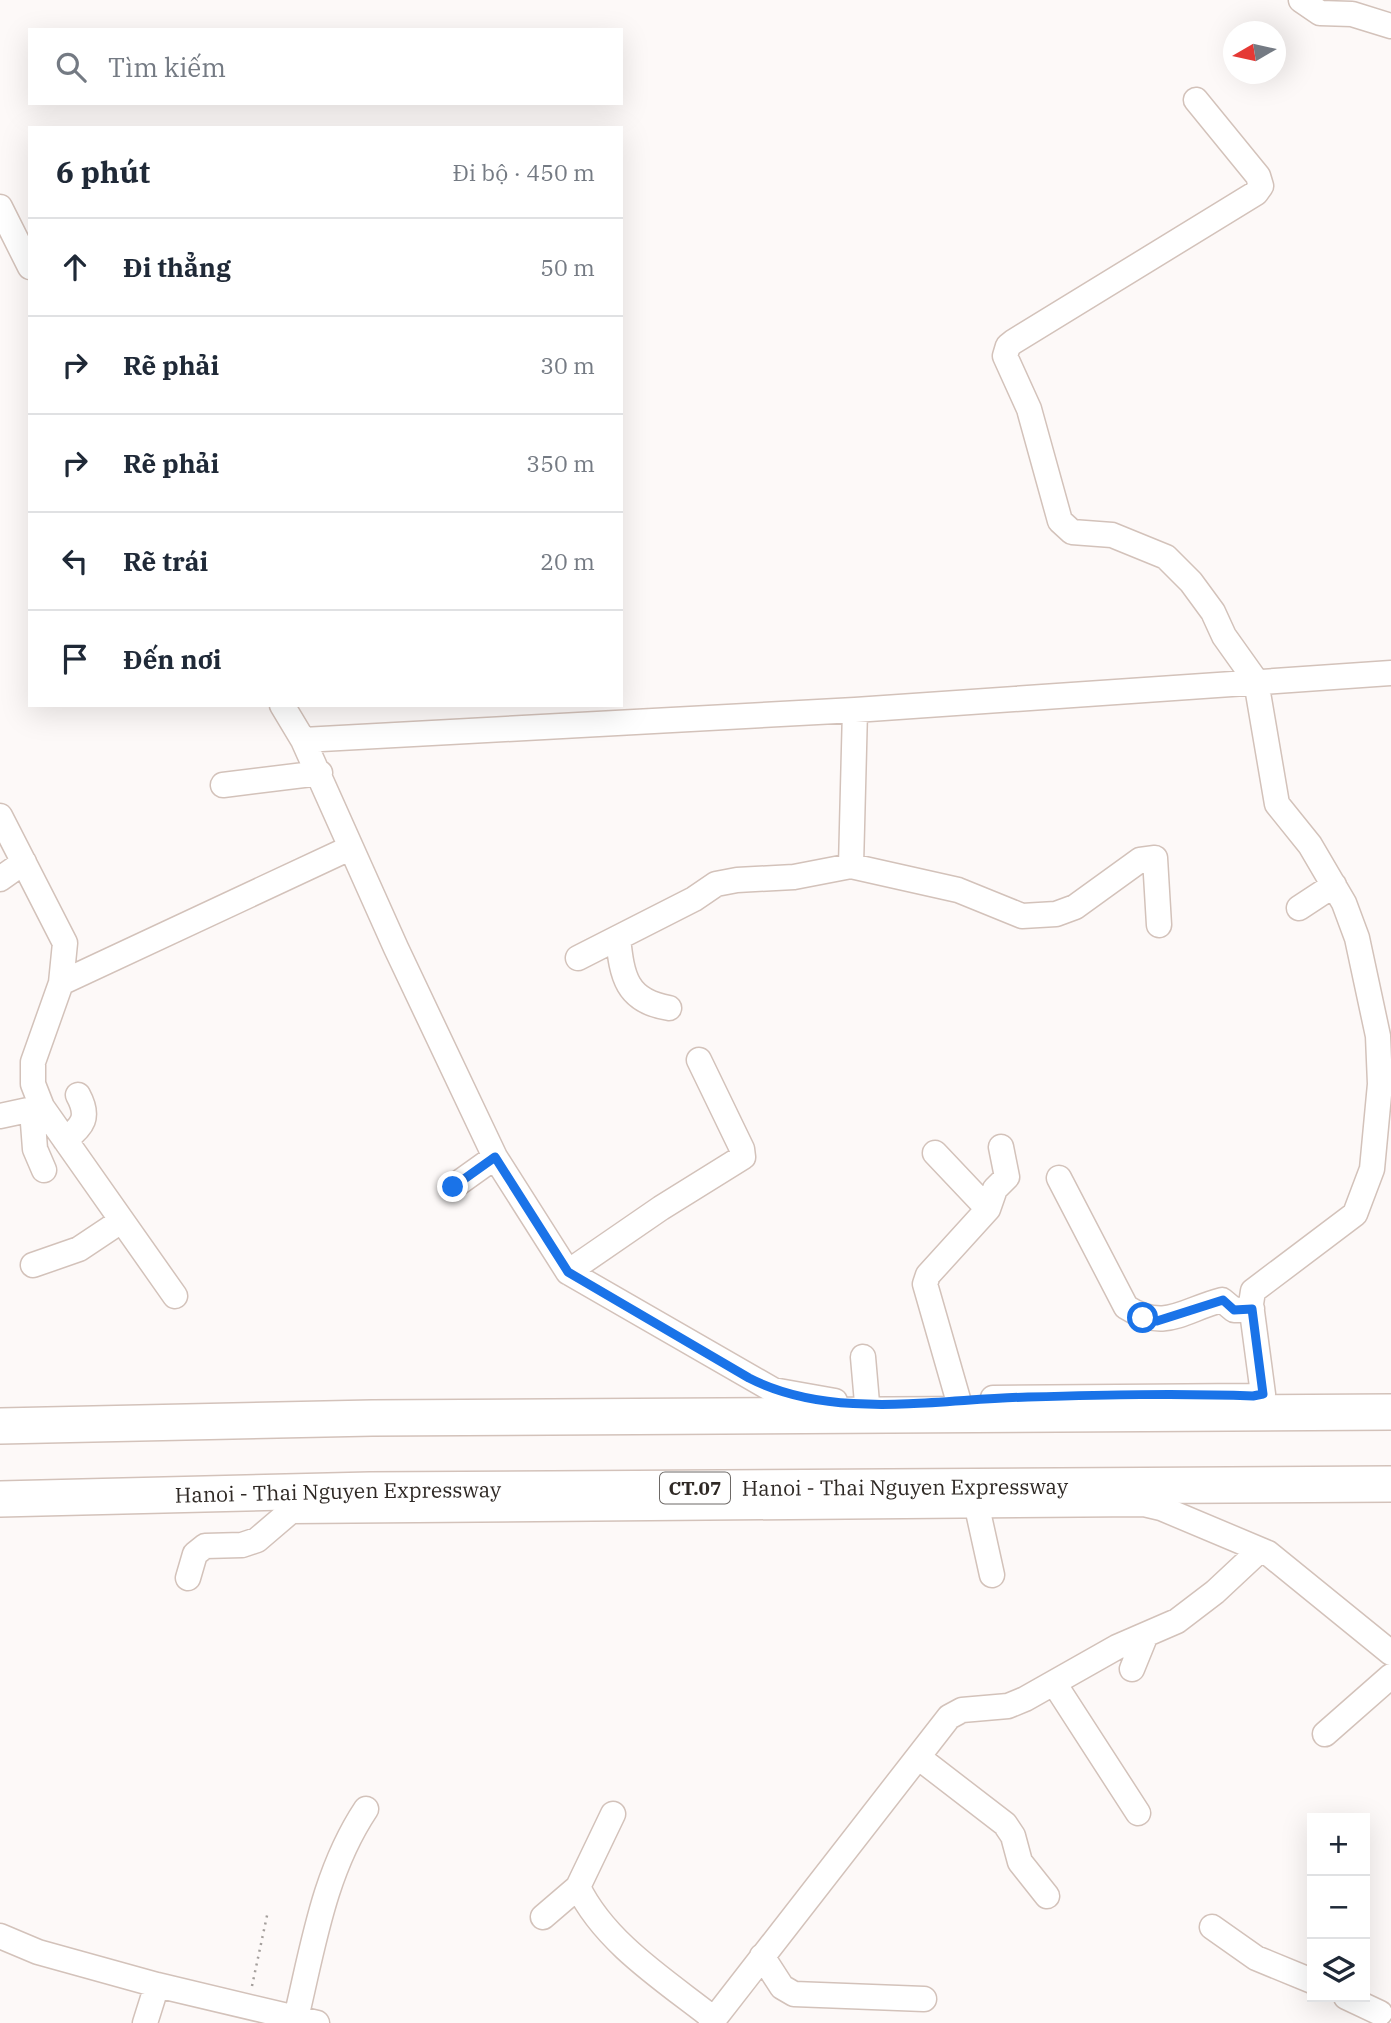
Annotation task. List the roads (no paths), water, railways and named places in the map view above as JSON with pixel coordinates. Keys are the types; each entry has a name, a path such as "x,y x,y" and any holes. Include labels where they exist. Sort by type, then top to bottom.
{"highway":[{"path":"0,1426 386,1418 1391,1412"},
{"name":"Hanoi - Thai Nguyen Expressway","path":"0,1499 384,1490 1391,1484"}],"street":[{"path":"1301,0 1321,13 1352,15 1391,26"},
{"path":"283,707 320,773 350,848 495,1157 568,1272 773,1390 807,1399 867,1403 958,1399 1259,1395 1264,1389 1252,1309 1253,1291 1264,1279 1355,1214 1372,1169 1380,1084 1378,1036 1357,938 1334,886 1310,845 1277,804 1256,681 1224,636 1213,612 1191,582 1166,557 1112,535 1072,532 1060,522 1029,409 1006,356 1008,346 1013,342 1256,193 1261,186 1258,176 1196,100"},
{"path":"0,207 28,264"},
{"path":"303,740 855,710 1391,673"},
{"path":"851,866 855,710"},
{"path":"223,785 320,773"},
{"path":"0,816 65,943 61,983 33,1062 37,1109 34,1149 44,1170"},
{"path":"61,983 350,848"},
{"path":"578,958 694,899 716,884 794,877 851,866 958,890 1022,916 1056,914 1074,907 1140,860 1155,858 1159,925"},
{"path":"0,879 24,862"},
{"path":"1298,908 1334,886"},
{"path":"618,938 625,981 640,998 651,1005 669,1008"},
{"path":"568,1272 661,1208 743,1157 743,1149 699,1060"},
{"path":"65,1140 85,1121 86,1109 78,1095"},
{"path":"0,1116 37,1109"},
{"path":"37,1109 65,1140 175,1296"},
{"path":"958,1399 925,1284 928,1275 988,1209 995,1189 1008,1172 1001,1147"},
{"path":"934,1153 988,1209"},
{"path":"453,1187 495,1157"},
{"path":"1059,1178 1126,1307 1143,1318 1157,1321 1223,1300 1234,1310 1252,1309"},
{"path":"33,1265 79,1249 121,1221"},
{"path":"863,1357 867,1403"},
{"path":"188,1578 195,1554 205,1546 242,1545 257,1540 291,1511 1144,1504 1161,1508 1268,1553 1391,1653"},
{"path":"977,1507 992,1575"},
{"path":"578,1887 605,1927 712,2021 949,1717 962,1710 1008,1706 1117,1647 1177,1621 1260,1550"},
{"path":"1132,1669 1145,1637"},
{"path":"1325,1734 1391,1676"},
{"path":"1054,1683 1138,1813"},
{"path":"918,1756 1005,1824 1013,1836 1020,1861 1047,1896"},
{"path":"0,1937 38,1952 307,2020 327,1887 347,1842 366,1810"},
{"path":"543,1917 578,1887 614,1814"},
{"path":"1212,1927 1256,1958 1307,1979"},
{"path":"762,1956 788,1993 924,1999"},
{"path":"147,2018 157,1984"},
{"path":"1359,2002 1382,2011"}]}
